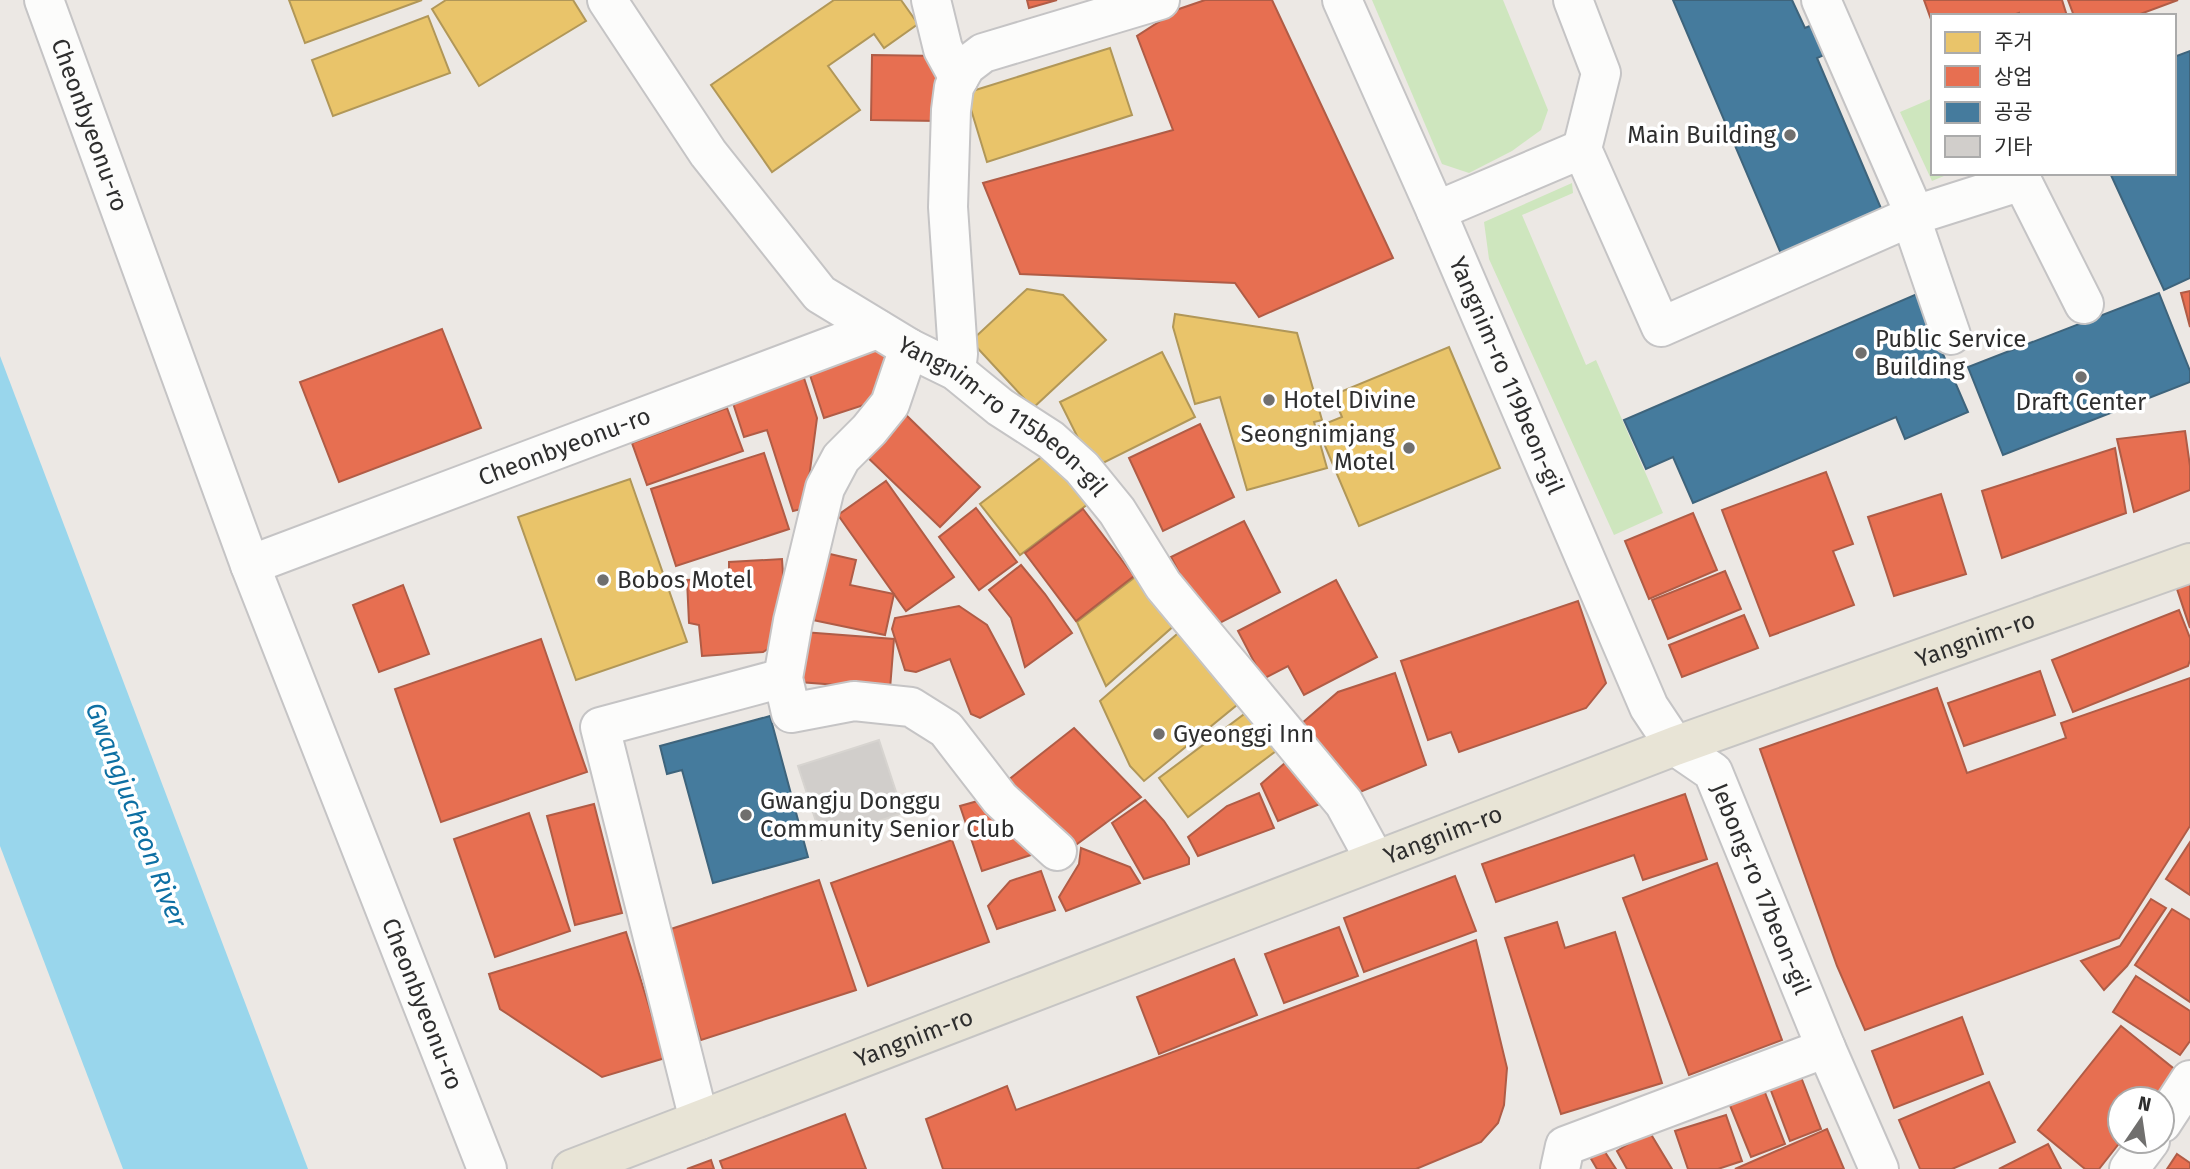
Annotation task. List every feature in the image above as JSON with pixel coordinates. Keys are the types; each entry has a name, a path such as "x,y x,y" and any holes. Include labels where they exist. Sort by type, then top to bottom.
{"main road":[{"name":"Yangnim-ro","path":"572,1169 1675,746 2190,563"}],"street":[{"name":"Cheonbyeonu-ro","path":"44,0 250,565 487,1169"},
{"name":"Yangnim-ro 115beon-gil","path":"607,0 708,153 820,294 893,339 956,372 1000,407 1051,440 1082,468 1117,511 1163,585 1344,803 1375,860"},
{"path":"931,0 943,49 959,78"},
{"path":"956,372 958,354 948,206 954,87 966,66 983,53 1160,0"},
{"name":"Yangnim-ro 119beon-gil","path":"1342,0 1436,211 1649,707 1675,746"},
{"path":"1573,0 1601,73 1582,149 1661,327 1914,215 2024,177 2084,304"},
{"path":"1821,0 1914,215 1915,230 1951,335"},
{"path":"1436,211 1582,149"},
{"name":"Cheonbyeonu-ro","path":"250,565 893,339"},
{"path":"893,339 890,404 841,458 825,488 782,678 791,713 854,701 911,707 947,729 1000,799 1057,851"},
{"path":"699,1119 600,727 782,678"},
{"name":"Jebong-ro 17beon-gil","path":"1675,746 1713,772 1826,1048 1879,1169"},
{"path":"1560,1169 1565,1146 1826,1048"},
{"path":"2176,1102 2190,1080"}],"green space":[{"path":"1372,0 1503,0 1548,110 1541,130 1512,151 1469,173 1442,164"},
{"path":"1931,99 1931,175 1946,175 1932,181 1900,112"},
{"path":"1572,183 1573,193 1522,215 1586,365 1596,360 1663,513 1614,535 1489,259 1484,222"}],"water":[{"name":"Gwangjucheon River","path":"0,356 308,1169 123,1169 0,846"}],"building: 주거":[{"path":"289,0 422,0 305,43"},
{"path":"446,0 573,0 586,21 479,86 432,9"},
{"path":"834,0 901,0 918,24 884,48 874,34 828,66 860,110 772,172 711,85"},
{"path":"428,16 450,73 333,116 312,60"},
{"path":"1110,48 1132,115 987,162 966,93"},
{"path":"1027,289 1063,295 1106,340 1033,408 971,341"},
{"name":"Hotel Divine","path":"1175,314 1297,333 1322,420 1314,422 1327,468 1247,490 1220,397 1195,404 1173,327"},
{"name":"Seongnimjang Motel","path":"1449,347 1500,468 1359,526 1317,427 1342,417 1333,395"},
{"path":"1162,352 1195,417 1093,468 1060,402"},
{"path":"1052,449 1092,501 1020,555 980,504"},
{"name":"Bobos Motel","path":"630,479 687,642 576,680 518,517"},
{"path":"1139,574 1177,623 1106,686 1077,622"},
{"name":"Gyeonggi Inn","path":"1184,628 1243,700 1144,781 1130,766 1100,701"},
{"path":"1251,709 1280,748 1188,817 1159,778"}],"building: 상업":[{"path":"1027,0 1057,0 1029,8"},
{"path":"1205,0 1272,0 1393,258 1259,317 1235,283 1020,274 983,183 1173,130 1137,36 1179,9"},
{"path":"1924,0 2062,0 2066,14 1931,14 1931,19"},
{"path":"2068,0 2178,0 2140,14 2073,14"},
{"path":"872,55 940,56 939,121 871,120"},
{"path":"2190,291 2190,327 2181,293"},
{"path":"442,329 481,428 339,482 300,382"},
{"path":"881,347 888,367 873,402 824,418 808,369"},
{"path":"803,375 817,418 805,508 793,511 767,430 744,437 731,397"},
{"path":"727,408 743,451 647,485 632,443"},
{"path":"903,412 980,487 940,527 863,453"},
{"path":"1200,424 1234,497 1163,531 1129,458"},
{"path":"2185,431 2190,490 2134,512 2117,439"},
{"path":"2115,448 2126,513 2002,558 1982,491"},
{"path":"764,453 789,529 676,566 651,489"},
{"path":"1826,472 1853,544 1833,551 1854,605 1770,636 1722,510"},
{"path":"886,481 954,577 906,611 838,515"},
{"path":"1941,494 1966,574 1894,596 1868,517"},
{"path":"976,508 1017,562 979,590 939,537"},
{"path":"1083,509 1134,576 1076,621 1025,553"},
{"path":"1693,513 1717,570 1649,599 1625,541"},
{"path":"1244,521 1280,592 1208,629 1171,557"},
{"path":"817,551 856,560 850,585 894,594 885,635 803,618"},
{"path":"782,559 787,637 763,652 702,656 699,625 689,623 687,580 729,578 729,562"},
{"path":"1021,565 1072,633 1025,667 1011,618 989,590"},
{"path":"1725,571 1741,609 1668,639 1652,600"},
{"path":"1336,580 1377,657 1304,695 1288,666 1263,679 1238,631"},
{"path":"2190,581 2190,628 2176,586"},
{"path":"403,585 429,654 379,672 353,605"},
{"path":"1578,601 1606,683 1586,708 1459,752 1451,732 1428,740 1401,661"},
{"path":"959,606 987,625 1024,694 980,718 971,714 950,659 916,672 905,670 892,629 895,618"},
{"path":"2179,610 2190,638 2188,666 2073,712 2052,660"},
{"path":"1744,615 1758,648 1682,677 1669,645"},
{"path":"803,632 894,639 890,689 799,682"},
{"path":"541,639 587,772 441,822 395,689"},
{"path":"2040,671 2055,715 1964,746 1948,703"},
{"path":"1395,673 1426,765 1350,796 1294,730 1338,692"},
{"path":"2190,678 2190,826 2119,938 1865,1030 1837,966 1760,749 1937,688 1967,773 2066,738 2061,723"},
{"path":"1074,728 1141,797 1073,847 998,788"},
{"path":"1294,755 1332,799 1278,821 1261,784"},
{"path":"1259,793 1274,828 1198,856 1188,837 1227,806"},
{"path":"1685,794 1707,859 1643,880 1634,855 1496,902 1482,864"},
{"path":"985,799 1034,854 982,871 960,806"},
{"path":"1145,800 1164,821 1189,858 1189,864 1144,879 1112,823"},
{"path":"594,804 622,913 575,925 547,816"},
{"path":"529,813 570,931 495,957 454,839"},
{"path":"952,840 989,942 868,986 831,883"},
{"path":"2190,842 2190,895 2166,879"},
{"path":"1081,848 1130,867 1140,883 1066,911 1059,897 1079,864"},
{"path":"1717,863 1782,1040 1689,1075 1623,898"},
{"path":"1041,871 1055,910 997,929 988,906 1010,881"},
{"path":"1455,876 1476,931 1364,972 1344,918"},
{"path":"819,880 856,990 701,1040 665,931"},
{"path":"2151,899 2166,908 2127,966 2104,990 2081,961 2120,946"},
{"path":"2172,909 2190,920 2190,1002 2135,965"},
{"path":"1557,922 1565,948 1615,932 1662,1083 1561,1114 1505,938"},
{"path":"1339,927 1358,976 1284,1003 1265,954"},
{"path":"626,932 665,1058 602,1077 500,1009 489,974"},
{"path":"1476,940 1507,1068 1504,1105 1498,1123 1481,1142 1416,1169 943,1169 926,1119 1007,1086 1016,1110"},
{"path":"1234,959 1257,1015 1159,1054 1137,997"},
{"path":"2136,976 2190,1011 2190,1041 2180,1055 2113,1012"},
{"path":"1962,1017 1983,1074 1894,1108 1872,1051"},
{"path":"2121,1026 2178,1072 2167,1085 2106,1085 2106,1155 2110,1155 2099,1169 2085,1169 2038,1130"},
{"path":"1801,1077 1821,1129 1790,1141 1770,1088"},
{"path":"1989,1082 2015,1142 1952,1169 1920,1169 1899,1120"},
{"path":"1764,1090 1785,1144 1751,1157 1729,1103"},
{"path":"845,1114 866,1169 723,1169 720,1161"},
{"path":"1726,1115 1742,1161 1718,1169 1688,1169 1675,1131"},
{"path":"1827,1129 1844,1169 1735,1169"},
{"path":"1649,1131 1672,1169 1627,1169 1617,1151"},
{"path":"2048,1144 2061,1169 1999,1169"},
{"path":"1603,1149 1616,1169 1597,1169 1590,1157"},
{"path":"2177,1154 2190,1163 2190,1169 2167,1169"},
{"path":"711,1160 714,1169 687,1169"}],"building: 공공":[{"name":"Main Building","path":"1673,0 1792,0 1805,28 1812,25 1824,55 1817,58 1883,213 1782,256"},
{"path":"2190,51 2190,278 2164,290 2111,175 2176,175 2176,56"},
{"name":"Draft Center","path":"2159,293 2190,371 2190,382 2003,455 1968,367"},
{"name":"Public Service Building","path":"1917,294 1968,412 1905,439 1896,417 1693,503 1673,457 1646,469 1624,420"},
{"name":"Gwangju Donggu Community Senior Club","path":"770,716 808,857 713,883 682,770 667,774 660,746"}],"building: 기타":[{"path":"879,740 903,813 822,840 798,766"}],"place":[{"name":"Main Building","path":"1790,135"},
{"name":"Public Service Building","path":"1861,353"},
{"name":"Draft Center","path":"2081,377"},
{"name":"Hotel Divine","path":"1269,400"},
{"name":"Seongnimjang Motel","path":"1409,448"},
{"name":"Bobos Motel","path":"603,580"},
{"name":"Gyeonggi Inn","path":"1159,734"},
{"name":"Gwangju Donggu Community Senior Club","path":"746,815"}]}
